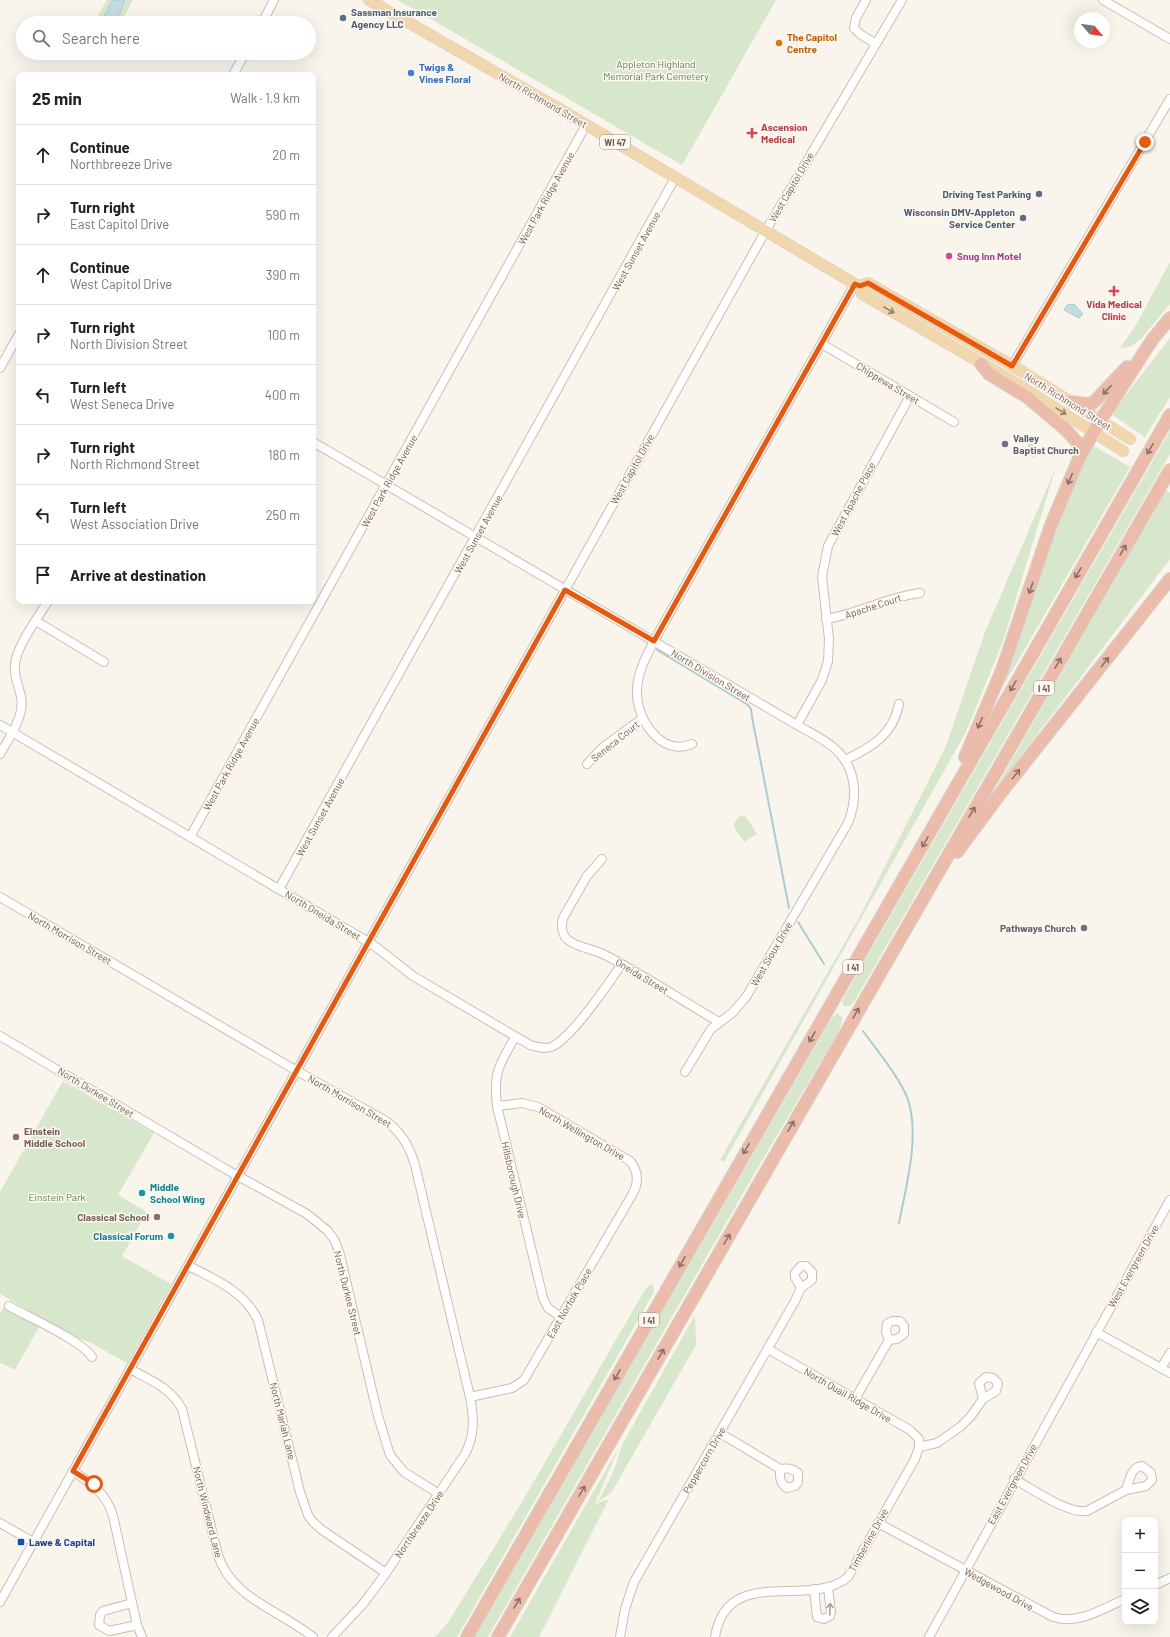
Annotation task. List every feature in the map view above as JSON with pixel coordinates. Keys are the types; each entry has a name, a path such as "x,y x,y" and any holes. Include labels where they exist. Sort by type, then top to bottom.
{"highway":[{"path":"1072,402 1086,404 1095,402 1152,340 1170,318"},
{"path":"944,808 948,789 973,739 1002,670 1054,519 1080,456 1100,421 1152,340"},
{"path":"981,364 989,374 1027,397 1066,430 1078,443 1080,456"},
{"name":"I 41","path":"467,1637 1170,415"},
{"name":"I 41","path":"498,1637 1170,470"},
{"path":"918,906 936,886 972,830 995,800 1169,580"}],"main road":[{"name":"North Richmond Street","path":"369,0 586,125 765,232 858,285 862,294 981,364 1123,451"},
{"name":"North Richmond Street","path":"858,285 868,283 1012,366 1130,439"}],"street":[{"path":"266,16 274,0"},
{"path":"866,0 856,18 854,28 860,34 876,44"},
{"name":"West Capitol Drive","path":"0,1602 765,232 902,0"},
{"path":"1103,0 1170,39"},
{"path":"234,72 241,60"},
{"path":"1012,366 1170,99"},
{"name":"West Park Ridge Avenue","path":"190,837 586,125"},
{"name":"West Sunset Avenue","path":"279,889 476,538 675,178"},
{"path":"692,744 676,747 668,745 654,735 643,718 638,704 638,682 641,669 654,641 822,344 858,285"},
{"path":"0,368 16,339"},
{"name":"Chippewa Street","path":"822,344 954,422"},
{"name":"West Apache Place","path":"797,725 822,680 827,666 829,639 822,577 828,546 910,396"},
{"name":"North Division Street","path":"316,444 834,747 845,760"},
{"name":"Apache Court","path":"826,619 851,613 900,596 920,593"},
{"path":"0,754 12,732 22,708 21,696 15,674 16,656 46,604"},
{"path":"36,621 104,662"},
{"path":"845,760 861,753 881,738 895,721 899,704"},
{"name":"Seneca Court","path":"587,764 602,748 643,718"},
{"name":"North Oneida Street","path":"0,725 369,942 413,976 515,1037 537,1047 551,1047 559,1043 567,1036 621,965"},
{"name":"West Sioux Drive","path":"685,1072 705,1037 719,1022 732,1013 746,997 848,823 853,810 854,785 845,760"},
{"name":"Oneida Street","path":"602,859 586,876 563,918 561,926 564,935 568,940 576,945 596,951 719,1022"},
{"name":"North Morrison Street","path":"0,897 395,1127 407,1142 415,1165 470,1397"},
{"name":"North Durkee Street","path":"0,1036 238,1176 307,1214 328,1231 335,1241 340,1255 378,1416 390,1456 404,1472 439,1494"},
{"name":"Hillsborough Drive","path":"515,1037 502,1059 495,1076 497,1106 543,1298 548,1308 561,1317"},
{"name":"North Wellington Drive","path":"497,1106 522,1103 538,1107 630,1161 637,1174"},
{"name":"East Norfolk Place","path":"470,1397 512,1388 524,1380 636,1188 637,1174"},
{"name":"West Evergreen Drive","path":"1096,1332 1170,1200"},
{"name":"North Mariah Lane","path":"188,1266 237,1293 252,1307 258,1320 300,1492 308,1515 322,1530 386,1573"},
{"name":"Peppercorn Drive","path":"620,1637 625,1609 634,1582 801,1288"},
{"path":"9,1306 76,1343 92,1357"},
{"path":"1096,1332 1170,1373"},
{"name":"East Evergreen Drive","path":"928,1637 1096,1332"},
{"path":"855,1399 889,1340"},
{"name":"North Quail Ridge Drive","path":"768,1348 916,1434 919,1439 919,1447"},
{"path":"1161,1368 1170,1353"},
{"name":"North Windward Lane","path":"130,1369 164,1388 178,1401 182,1409 218,1555 226,1573 240,1589 313,1637"},
{"name":"Northbreeze Drive","path":"332,1637 363,1604 386,1573 465,1454 471,1441 474,1417 470,1397"},
{"path":"919,1447 937,1443 960,1428 984,1399"},
{"path":"720,1432 780,1469"},
{"name":"Timberline Drive","path":"714,1637 716,1628 725,1611 741,1597 758,1592 828,1588 841,1583 848,1577 915,1459 919,1447"},
{"path":"73,1471 94,1484 108,1502 137,1625 142,1637"},
{"path":"1014,1479 1067,1508 1081,1512 1087,1511 1126,1490"},
{"path":"0,1523 33,1542"},
{"name":"Wedgewood Drive","path":"878,1523 1045,1614 1060,1619 1075,1619 1086,1616 1122,1600"},
{"path":"1158,1584 1170,1578"},
{"path":"814,1589 815,1611 817,1616 824,1619 830,1616 831,1612 828,1588"},
{"path":"132,1603 103,1611 100,1615 99,1625 109,1631 137,1625"}],"green space":[{"path":"107,0 113,0 108,7 116,16 98,16"},
{"path":"125,0 133,0 124,16 119,16"},
{"name":"Appleton Highland Memorial Park Cemetery","path":"398,0 776,0 682,165"},
{"path":"1170,262 1170,304 1141,339 1130,347 1120,348 1136,325"},
{"path":"1170,338 1170,397 1145,437 1111,414"},
{"path":"1170,431 1170,454 854,1002 850,1006 844,1006 842,1002 845,995"},
{"path":"1035,441 1040,454 1032,458 1027,444"},
{"path":"1094,446 1130,467 1001,690 1040,572 1087,453"},
{"path":"1056,467 1003,641 966,732 724,1162 720,1160 860,916 946,746 985,632"},
{"path":"1166,490 1170,493 1170,559 993,793"},
{"path":"741,815 747,818 757,834 744,842 734,827 734,823"},
{"path":"837,1013 843,1018 839,1031 757,1169 488,1637 475,1637 831,1019"},
{"name":"Einstein Park","path":"63,1081 154,1133 118,1195 147,1212 122,1256 171,1284 127,1363 89,1342 73,1336 0,1294 0,1192"},
{"path":"653,1283 654,1292 457,1637 435,1637 449,1621 522,1502 646,1288"},
{"path":"7,1302 42,1322 15,1370 1,1363 0,1364 0,1314"},
{"path":"695,1315 696,1345 611,1493 598,1502 614,1470 623,1443"},
{"path":"619,1447 595,1504 609,1499 539,1637 510,1637"}],"water":[{"path":"113,0 125,0 119,16 104,16 108,12 108,7"},
{"path":"1074,304 1083,314 1079,318 1064,310 1067,305"}],"waterway":[{"path":"657,650 748,705 751,709 789,908"},
{"path":"798,922 824,964"},
{"path":"863,1031 888,1064 900,1083 908,1100 911,1114 913,1129 911,1162 899,1223"}],"place":[{"name":"Sassman Insurance Agency LLC","path":"343,18"},
{"name":"The Capitol Centre","path":"779,43"},
{"name":"Twigs & Vines Floral","path":"411,73"},
{"name":"Ascension Medical","path":"752,133"},
{"name":"Driving Test Parking","path":"1039,194"},
{"name":"Wisconsin DMV-Appleton Service Center","path":"1023,218"},
{"name":"Snug Inn Motel","path":"949,256"},
{"name":"Vida Medical Clinic","path":"1114,291"},
{"name":"Valley Baptist Church","path":"1005,444"},
{"name":"Pathways Church","path":"1084,928"},
{"name":"Einstein Middle School","path":"16,1137"},
{"name":"Middle School Wing","path":"142,1193"},
{"name":"Classical School","path":"157,1217"},
{"name":"Classical Forum","path":"171,1236"},
{"name":"Lawe & Capital","path":"21,1542"}],"route":[{"path":"94,1484 73,1471 565,590 654,641 855,284 860,286 868,283 1012,366 1145,142"}]}
